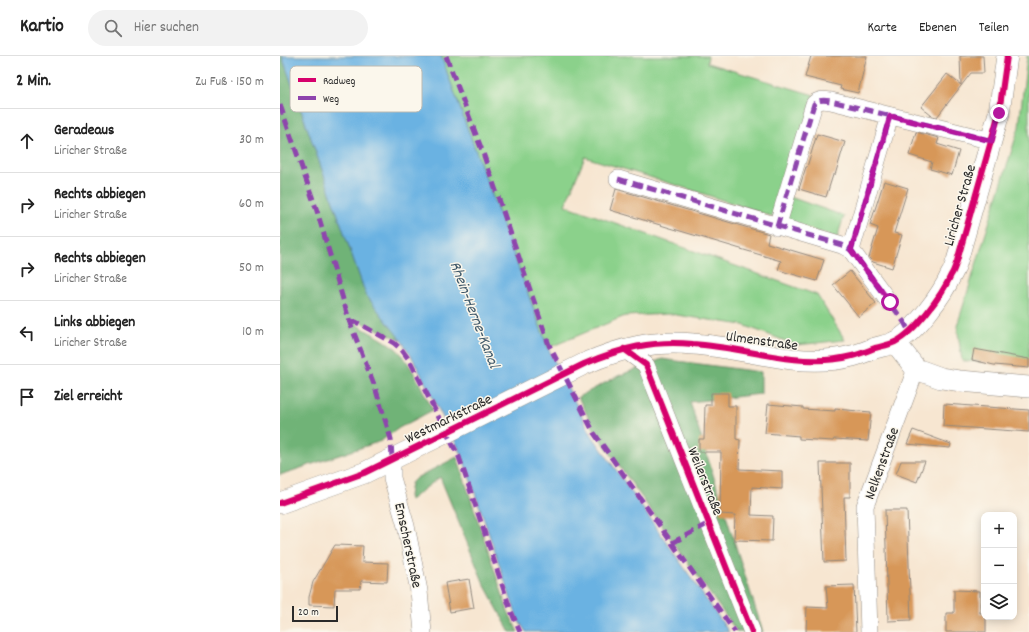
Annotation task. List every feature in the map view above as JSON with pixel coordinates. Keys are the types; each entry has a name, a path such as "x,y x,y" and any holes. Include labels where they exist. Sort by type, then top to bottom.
{"street":[{"name":"Liricher Straße","path":"895,342 918,324 952,275 992,141 999,113 1007,56"},
{"path":"778,227 814,104 817,101 831,101 992,141"},
{"path":"851,250 890,116"},
{"path":"618,179 842,245 851,250 890,302"},
{"path":"895,342 916,369 950,380 1029,387"},
{"name":"Ulmenstraße","path":"624,349 653,344 693,344 793,359 811,360 835,359 852,356 895,342"},
{"name":"Westmarkstraße","path":"280,502 304,495 364,473 569,372 604,356 624,349"},
{"name":"Weilerstraße","path":"624,349 646,365 752,632"},
{"name":"Nelkenstraße","path":"869,632 866,506 916,369"},
{"name":"Emscherstraße","path":"392,459 392,478 406,526 419,591 423,632"}],"green space":[{"path":"280,56 282,56 290,79 290,112 302,112 366,295 401,340 359,321 357,325 385,341 400,352 411,367 433,410 399,428 381,441 280,475"},
{"path":"441,56 708,56 707,63 814,95 787,196 844,216 837,238 701,193 585,157 565,205 817,295 845,340 796,345 743,325 670,314 625,316 548,348"},
{"path":"1027,56 1029,56 1029,364 962,361 957,326 1019,127"},
{"path":"662,359 761,372 761,394 690,402 763,632 737,632 596,433 578,397 618,376"},
{"path":"457,457 508,611 518,632 510,632 484,584 440,477 410,500 409,496 411,483 416,478"}],"water":[{"name":"Rhein-Herne-Kanal","path":"282,56 441,56 548,348 591,434 729,632 526,632 518,620 462,455 413,359 401,340 366,295 302,112 422,112 422,66 290,66 290,79"}],"building":[{"path":"811,56 867,56 858,93 840,89 841,86 805,77"},
{"path":"960,56 983,56 984,73 971,73 937,117 932,116 921,107 947,74 961,85"},
{"path":"916,132 939,138 937,144 959,151 952,175 930,169 932,162 909,155"},
{"path":"817,134 845,142 835,175 833,175 826,197 799,189"},
{"path":"884,181 908,188 894,233 902,235 892,268 873,262 869,258 878,228 870,225"},
{"path":"616,189 769,234 767,243 824,260 817,281 778,270 781,261 610,210"},
{"path":"850,271 876,303 859,317 833,285"},
{"path":"974,349 1029,359 1029,368 994,365 972,360"},
{"path":"711,393 728,393 728,406 736,406 736,439 740,440 739,469 782,471 782,489 752,487 751,515 773,516 772,541 734,540 735,515 720,514 721,452 699,452 699,439 704,439 705,405 711,405"},
{"path":"768,404 803,407 803,409 835,411 835,409 871,412 868,441 799,439 799,436 765,433"},
{"path":"944,404 1029,410 1029,432 943,426"},
{"path":"913,430 951,444 950,448 907,444"},
{"path":"901,461 925,461 917,482 896,474"},
{"path":"820,463 850,463 850,497 844,497 846,561 824,562"},
{"path":"885,510 907,510 911,620 888,621"},
{"path":"335,545 363,546 362,562 388,563 387,582 361,581 360,589 335,589 334,606 309,605 309,597 313,582"},
{"path":"469,579 474,608 450,612 445,583"},
{"path":"854,585 856,632 806,632 807,607 828,608 826,586"},
{"path":"954,590 980,591 981,620 986,620 986,632 946,632 946,613 954,613"}],"marked path":[{"path":"446,56 483,153 549,345 594,433 735,632"},
{"path":"777,227 814,104 818,101 831,101 992,141"},
{"path":"280,105 317,211 350,323 375,387 391,439 392,459"},
{"path":"851,250 890,116"},
{"path":"618,179 842,245 851,250 909,331"},
{"path":"350,323 356,322 394,343 402,350 410,361 459,457 511,611 520,632"},
{"path":"672,543 709,523"}],"cycle path":[{"path":"280,503 364,473 584,364 637,346 664,343 705,345 792,359 822,360 852,356 895,342 903,337 919,322 935,302 954,270 999,113 1007,56"},
{"path":"624,349 646,365 752,632"}],"route":[{"path":"890,302 868,275 851,250 890,116 913,120 992,141 999,113"}]}
